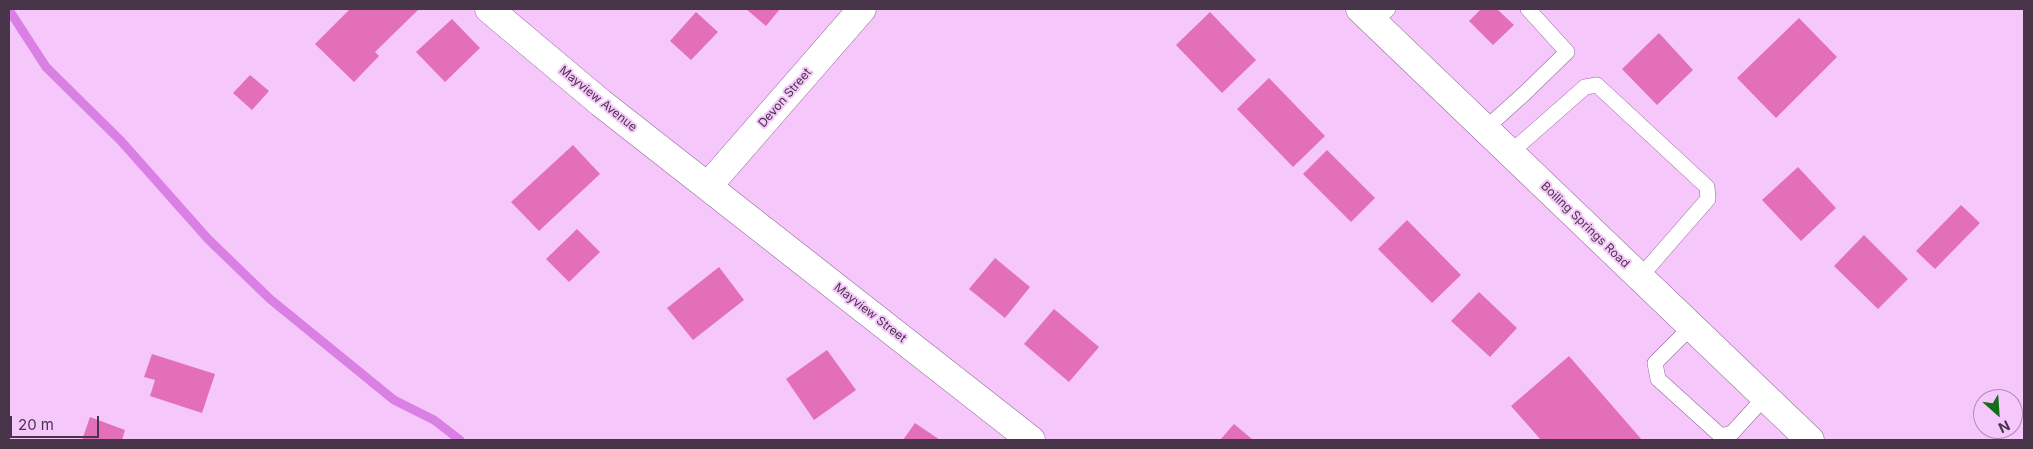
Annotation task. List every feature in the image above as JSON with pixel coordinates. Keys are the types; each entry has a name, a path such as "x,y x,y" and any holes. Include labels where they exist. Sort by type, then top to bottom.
{"street":[{"name":"Mayview Avenue","path":"490,9 601,102 708,186"},
{"name":"Devon Street","path":"708,186 862,9"},
{"name":"Boiling Springs Road","path":"1374,13 1510,153 1810,440"},
{"name":"Mayview Street","path":"708,186 1031,440"}],"lane":[{"path":"1485,128 1525,93 1567,52 1528,9"},
{"path":"1510,153 1584,87 1598,85 1707,187 1708,199 1640,277"},
{"path":"1692,326 1655,363 1658,379 1721,436 1732,433 1765,397"}],"building":[{"path":"350,9 419,9 375,52 379,56 354,82 315,44"},
{"path":"746,9 780,9 766,26"},
{"path":"1481,9 1497,9 1514,25 1493,45 1469,21"},
{"path":"696,12 718,32 691,60 670,41"},
{"path":"1210,12 1256,60 1222,93 1176,45"},
{"path":"1799,18 1837,57 1776,118 1737,78"},
{"path":"452,19 480,48 445,82 416,52"},
{"path":"1659,33 1693,70 1657,105 1622,69"},
{"path":"250,75 269,91 252,110 233,93"},
{"path":"1269,78 1325,136 1293,167 1237,109"},
{"path":"573,145 600,174 539,231 511,202"},
{"path":"1327,150 1375,198 1351,222 1303,174"},
{"path":"1798,167 1836,208 1801,241 1762,200"},
{"path":"1961,205 1980,223 1935,269 1916,251"},
{"path":"1407,220 1461,275 1432,303 1378,249"},
{"path":"577,229 600,252 569,282 546,259"},
{"path":"1864,235 1908,279 1878,309 1834,266"},
{"path":"995,258 1030,287 1005,318 969,289"},
{"path":"719,267 744,300 693,340 667,308"},
{"path":"1479,292 1517,328 1490,357 1451,321"},
{"path":"1054,309 1099,347 1069,382 1024,344"},
{"path":"827,350 856,390 814,420 786,379"},
{"path":"152,354 215,374 202,413 150,396 155,380 144,377"},
{"path":"1569,356 1642,440 1541,440 1511,406"},
{"path":"90,417 125,430 122,440 82,440"},
{"path":"915,423 940,440 903,440"},
{"path":"1234,424 1253,440 1220,440"}],"waterway":[{"path":"9,10 46,67 121,141 208,239 270,299 394,400 434,420 460,440"}]}
